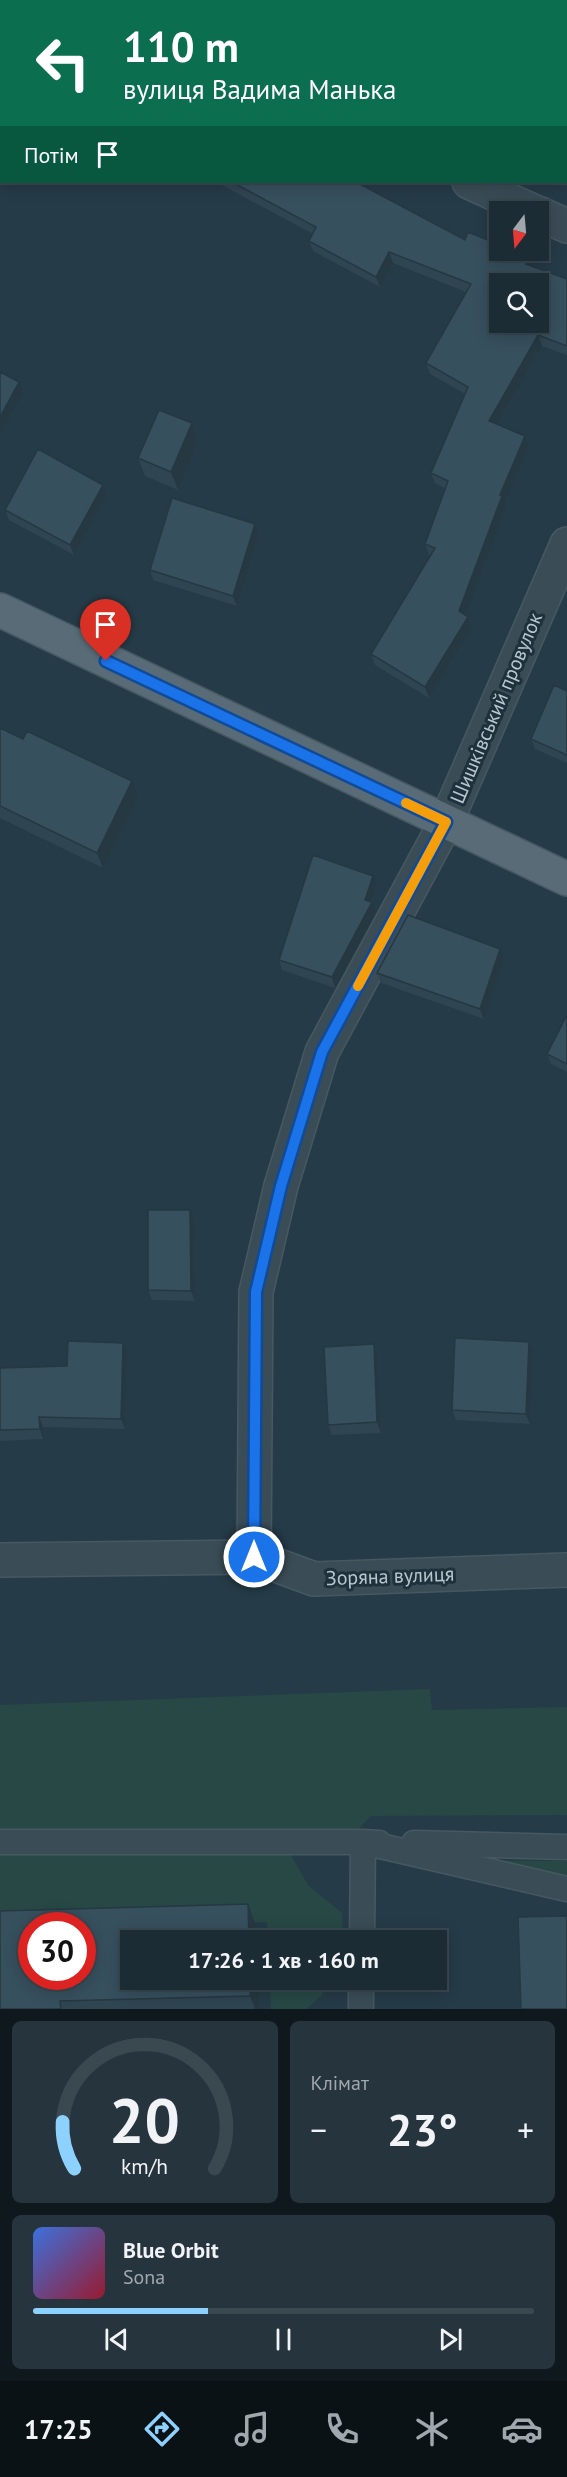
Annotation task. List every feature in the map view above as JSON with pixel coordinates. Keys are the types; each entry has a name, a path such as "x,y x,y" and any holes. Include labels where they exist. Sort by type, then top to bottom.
{"main road":[{"path":"0,610 567,879"}],"street":[{"path":"471,183 512,201"},
{"path":"549,218 567,226"},
{"name":"Шишківський провулок","path":"254,1557 256,1292 281,1186 322,1052 446,822 567,544"},
{"name":"Зоряна вулиця","path":"0,1560 254,1557 314,1579 567,1570"}],"lane":[{"path":"0,1842 363,1842 567,1847"},
{"path":"363,1842 567,1889"},
{"path":"362,1930 363,1842"},
{"path":"360,2009 361,1990"}],"green space":[{"path":"430,1689 432,1710 567,1707 567,1815 371,1816 353,1835 288,1850 308,1885 342,1913 343,1930 267,1930 267,1922 96,1926 96,1912 18,1912 18,1928 0,1928 0,1705"},
{"path":"469,1860 567,1861 567,1881"},
{"path":"270,1990 324,1990 321,1996 306,2009 271,2009"}],"building":[{"path":"234,183 358,183 465,240 468,232 489,241 489,261 527,261 526,264 567,279 567,346 538,335 489,421 525,436 500,495 502,496 459,611 468,617 425,687 371,654 435,548 425,544 448,481 431,473 468,387 426,363 471,284 389,252 376,277 309,241 316,227"},
{"path":"0,372 19,382 0,417"},
{"path":"159,410 192,423 171,472 138,458"},
{"path":"38,449 103,485 70,545 5,510"},
{"path":"172,498 255,524 233,596 150,570"},
{"path":"554,685 567,691 567,755 531,739"},
{"path":"0,728 23,739 27,731 132,781 97,853 0,806"},
{"path":"313,855 373,876 365,900 372,902 332,977 279,960"},
{"path":"408,915 500,949 480,1009 377,973"},
{"path":"567,1015 567,1064 547,1054"},
{"path":"148,1210 190,1210 191,1291 148,1290"},
{"path":"455,1338 529,1342 526,1414 452,1410"},
{"path":"68,1341 123,1343 121,1419 39,1417 40,1429 0,1430 0,1368 67,1366"},
{"path":"374,1344 377,1422 328,1425 324,1347"},
{"path":"248,1904 249,1930 120,1930 120,1990 250,1990 250,1996 60,2001 61,2009 0,2009 0,1911"},
{"path":"567,1916 567,2009 521,2009 518,1917"}],"slow traffic":[{"path":"358,986 446,822 406,803"}],"route":[{"path":"106,661 446,822 322,1052 281,1186 256,1292 254,1557"}]}
